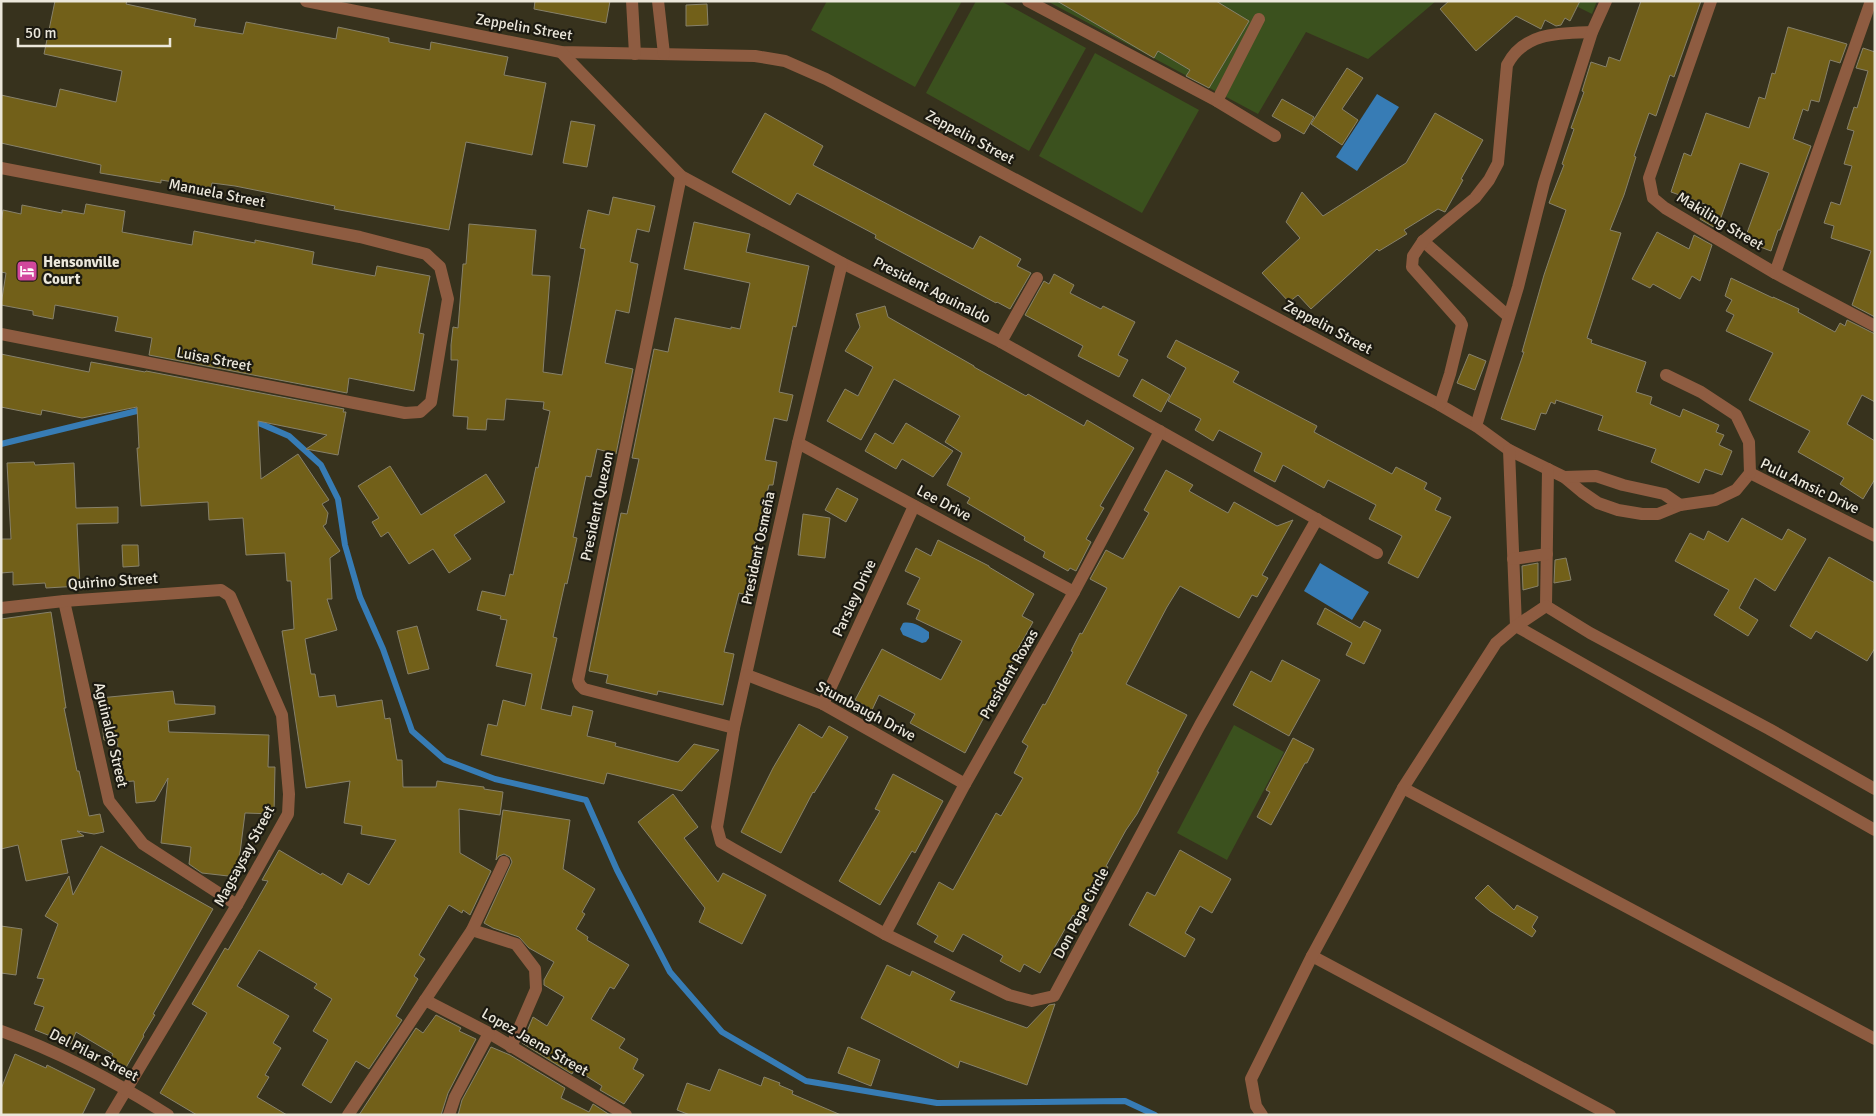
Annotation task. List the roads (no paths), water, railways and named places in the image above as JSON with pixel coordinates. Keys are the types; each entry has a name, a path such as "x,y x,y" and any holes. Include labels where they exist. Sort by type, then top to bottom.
{"street":[{"name":"Zeppelin Street","path":"306,1 561,52 755,56 785,61 826,78 1440,405 1476,426 1509,450 1564,476"},
{"path":"632,1 636,54"},
{"path":"658,1 664,54"},
{"path":"1028,1 1217,101 1275,136"},
{"path":"1476,426 1518,287 1544,182 1592,32 1606,1"},
{"name":"Makiling Street","path":"1711,1 1649,178 1653,198 1665,208 1774,273 1875,326"},
{"path":"1774,273 1871,1"},
{"path":"1217,101 1259,19"},
{"path":"1440,405 1462,325 1460,320 1412,267 1413,256 1423,241 1475,198 1489,180 1498,163 1507,65 1513,53 1526,43 1540,38 1557,34 1592,32"},
{"name":"President Aguinaldo","path":"561,52 681,176 842,263 1001,342 1377,553"},
{"name":"Manuela Street","path":"1,168 360,237 426,254 440,267 448,299 431,402 420,412"},
{"name":"President Quezon","path":"681,176 578,680 584,689 734,728"},
{"path":"1423,241 1508,316"},
{"name":"President Osmeña","path":"721,842 717,827 734,728 798,443 842,263"},
{"path":"1001,342 1037,278"},
{"name":"Luisa Street","path":"1,334 405,413 420,412"},
{"path":"1666,375 1702,392 1736,415 1749,442 1750,473"},
{"name":"President Roxas","path":"885,934 965,784 1074,592 1160,430"},
{"name":"Lee Drive","path":"798,443 1074,592"},
{"path":"1509,450 1516,626"},
{"path":"1546,606 1548,469"},
{"name":"Pulu Amsic Drive","path":"1564,476 1598,503 1618,510 1642,514 1658,514 1680,505 1715,500 1736,490 1750,473 1875,536"},
{"path":"1564,476 1596,476 1622,485 1664,494 1680,505"},
{"name":"Parsley Drive","path":"823,704 914,506"},
{"name":"Don Pepe Circle","path":"721,842 885,934 1009,995 1032,1001 1054,996 1200,725 1317,519"},
{"path":"1513,559 1547,554"},
{"name":"Quirino Street","path":"1,608 64,601 221,590 226,592"},
{"name":"Magsaysay Street","path":"111,1115 237,905 288,814 289,794 282,715 230,596 226,592"},
{"name":"Aguinaldo Street","path":"64,601 109,801 143,844 237,905"},
{"path":"1262,1115 1256,1106 1251,1079 1312,956 1403,788 1496,643 1516,626 1546,606"},
{"path":"1546,606 1590,633 1769,729 1875,789"},
{"path":"1516,626 1875,830"},
{"name":"Stumbaugh Drive","path":"747,676 823,704 965,784"},
{"path":"1403,788 1875,1039"},
{"path":"348,1115 472,930 504,862"},
{"path":"472,930 516,944 535,969 536,989 511,1047"},
{"path":"1312,956 1610,1115"},
{"name":"Lopez Jaena Street","path":"425,1000 489,1033 626,1115"},
{"name":"Del Pilar Street","path":"1,1031 32,1042 127,1089 168,1115"},
{"path":"449,1115 455,1098 489,1033"}],"water":[{"path":"1377,94 1399,107 1357,171 1336,157"},
{"path":"1320,563 1369,592 1352,620 1304,591"},
{"path":"903,623 920,626 929,632 929,638 926,642 922,643 903,635 900,629"}],"waterway":[{"path":"1,444 145,409"},
{"path":"252,420 289,436 321,465 338,499 345,545 360,597 383,649 412,731 445,760 495,779 586,800 617,870 670,972 722,1032 806,1081 937,1103 1125,1101 1155,1115"}],"place":[{"name":"Hensonville Court","path":"27,271"}]}
